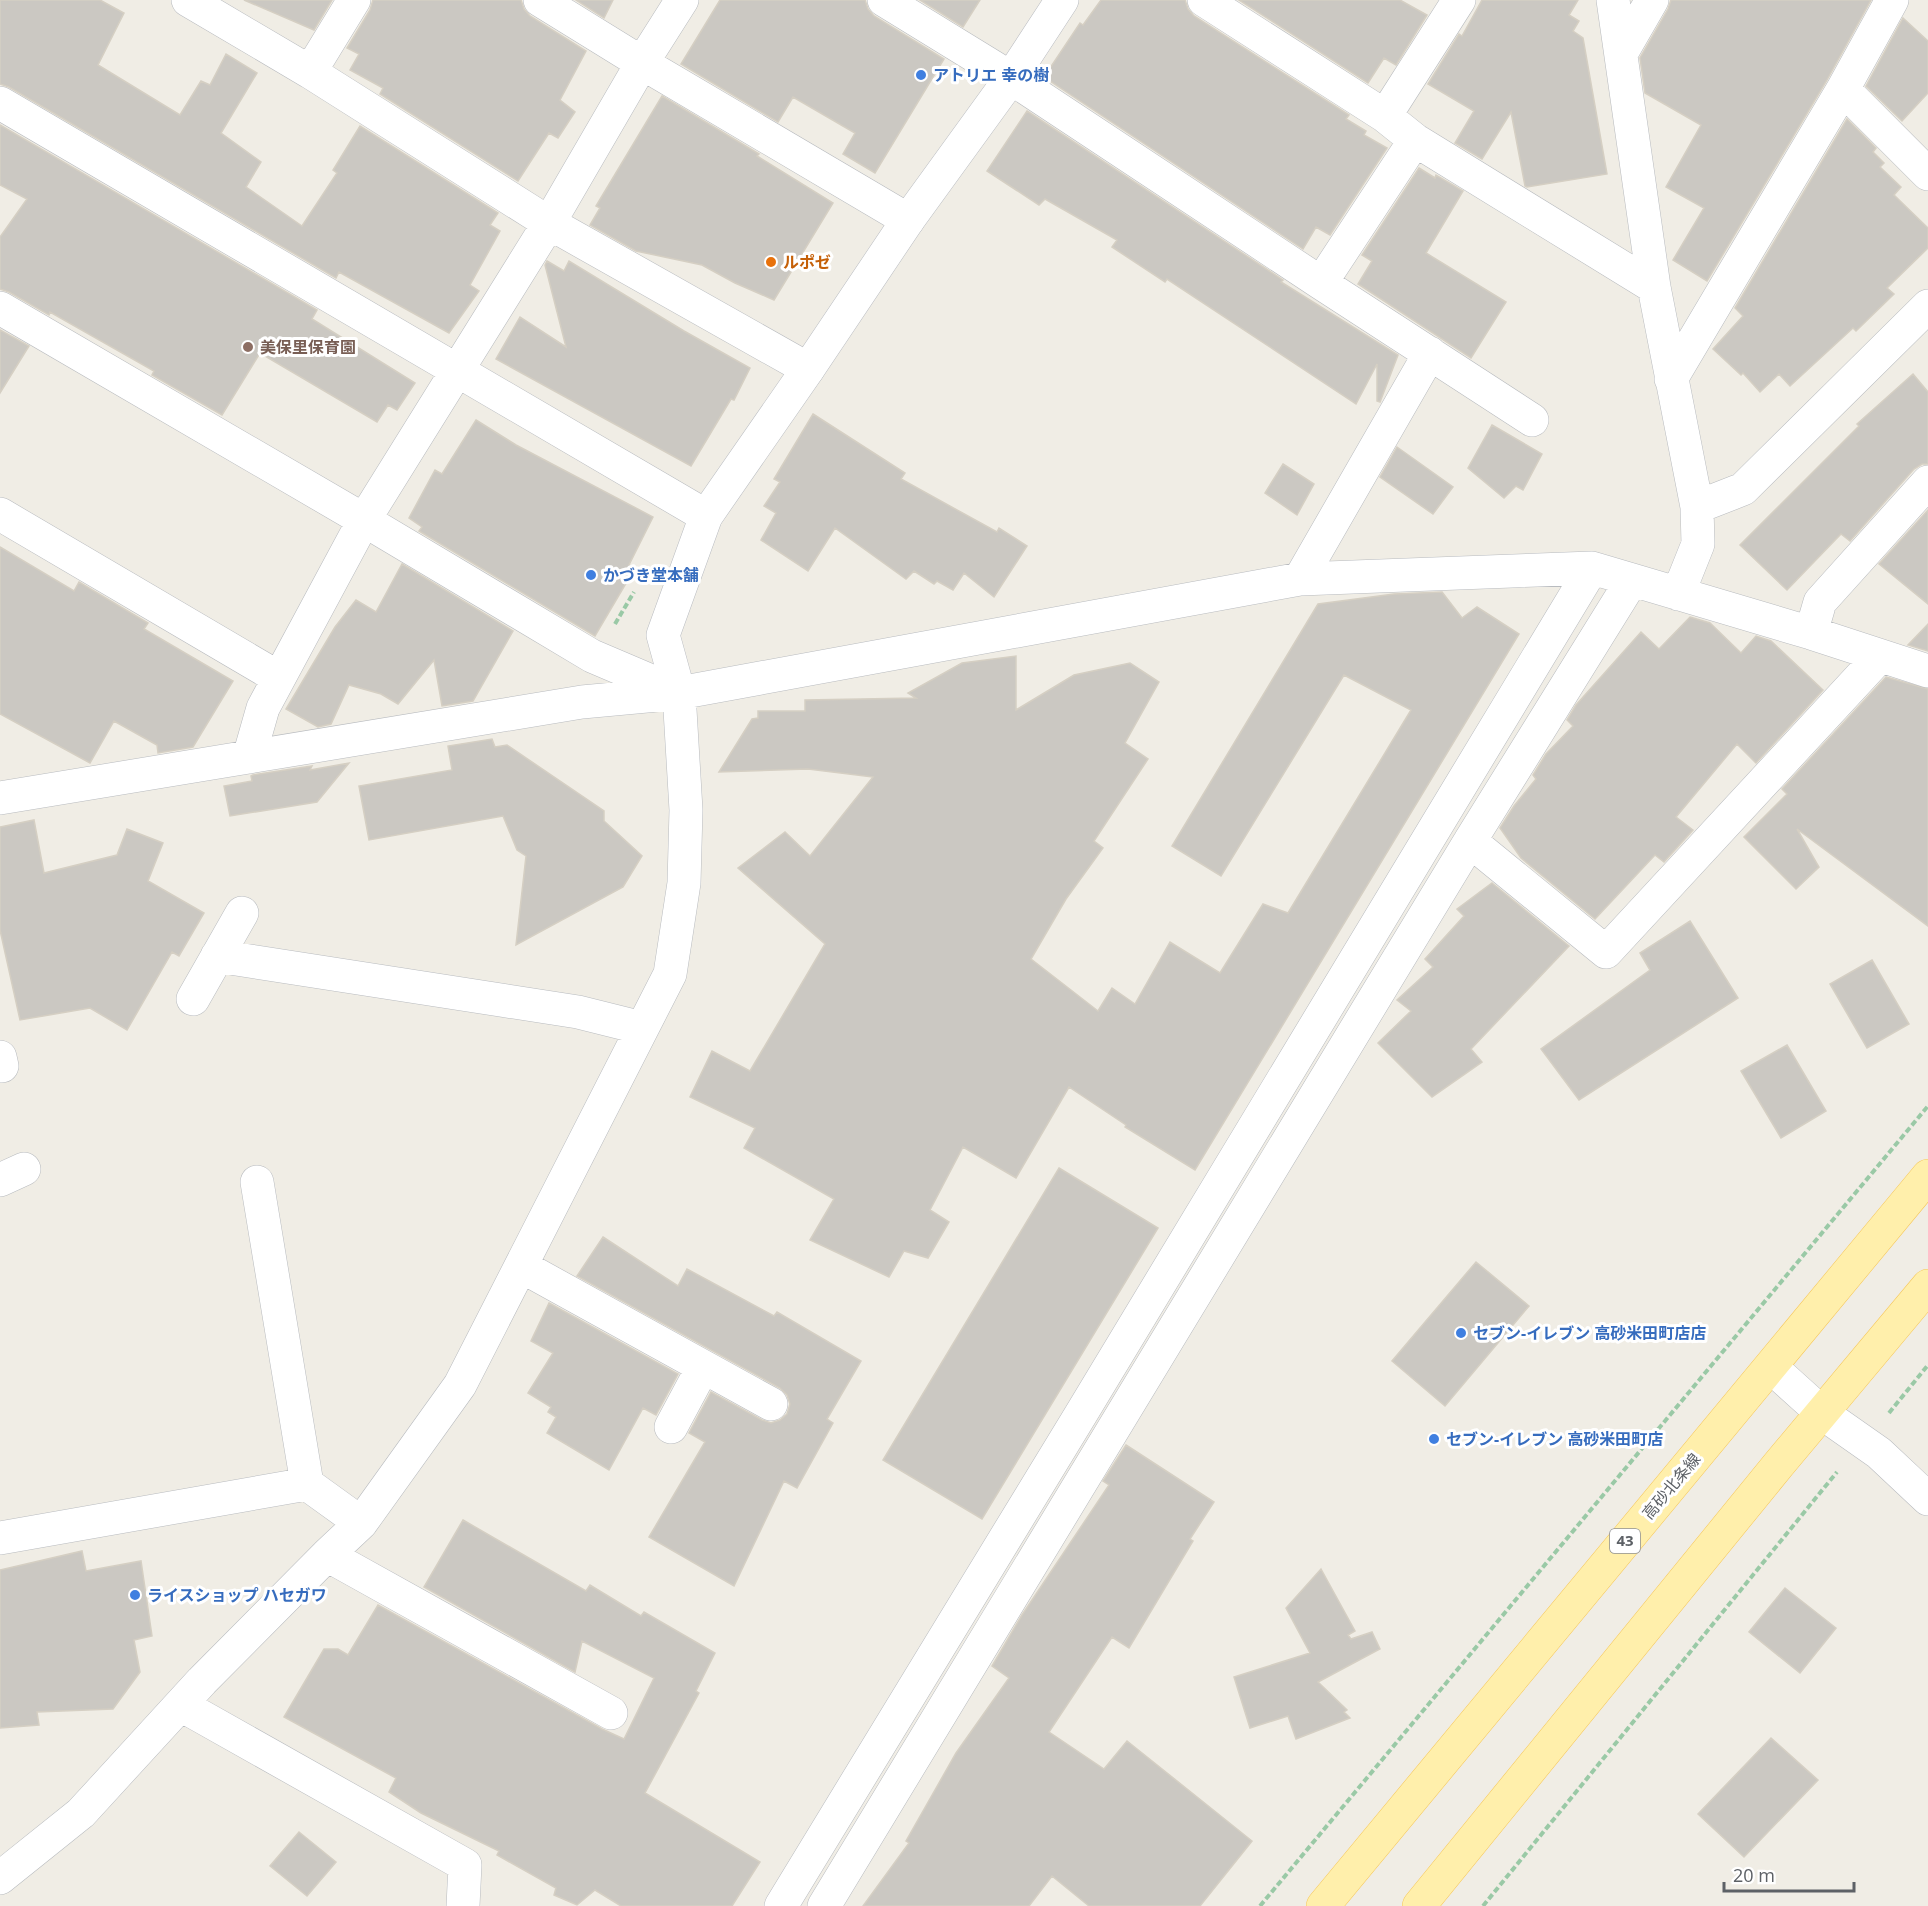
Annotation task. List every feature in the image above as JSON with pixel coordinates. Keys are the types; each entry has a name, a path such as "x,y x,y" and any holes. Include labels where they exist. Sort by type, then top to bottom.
{"main road":[{"name":"高砂北条線","path":"1323,1906 1928,1176"},
{"path":"1419,1906 1928,1286"}],"street":[{"path":"188,0 310,72 549,223 808,369"},
{"path":"310,72 354,0"},
{"path":"540,0 908,220"},
{"path":"249,757 263,708 364,520 549,223 681,0"},
{"path":"884,0 1011,78 1532,420"},
{"path":"0,1878 81,1813 181,1705 361,1523 460,1385 670,974 684,883 686,810 679,693 663,635 706,516 908,220 1011,78 1062,0"},
{"path":"1204,0 1385,116 1415,140 1654,287"},
{"path":"1385,116 1459,0"},
{"path":"1612,0 1622,52 1654,287 1697,507 1698,544 1678,594"},
{"path":"1622,52 1652,0"},
{"path":"1671,379 1843,89 1892,0"},
{"path":"1843,89 1928,174"},
{"path":"0,103 706,516"},
{"path":"1321,283 1415,140"},
{"path":"1697,507 1743,489 1928,306"},
{"path":"0,308 592,656 679,693"},
{"path":"1300,579 1431,353"},
{"path":"1811,633 1820,602 1928,482"},
{"path":"0,514 279,678"},
{"path":"781,1906 1592,568"},
{"path":"0,772 15,796 582,702 679,693 1300,579 1592,568 1811,633 1928,671"},
{"path":"824,1906 1470,840 1632,580"},
{"path":"1470,840 1606,952 1880,656"},
{"path":"193,999 242,913"},
{"path":"217,956 578,1012 642,1028"},
{"path":"1356,960 1388,978"},
{"path":"257,1182 307,1484 361,1523"},
{"path":"521,1266 771,1404"},
{"path":"1152,1297 1183,1316"},
{"path":"671,1427 703,1367"},
{"path":"1771,1367 1822,1413 1879,1453 1928,1499"},
{"path":"0,1538 307,1484"},
{"path":"327,1555 611,1713"},
{"path":"181,1705 465,1865 463,1906"}],"path":[{"path":"1260,1906 1928,1106"},
{"path":"1887,1420 1888,1413 1928,1365"},
{"path":"1483,1906 1844,1464"}],"building":[{"path":"0,0 100,0 124,13 98,65 180,115 201,81 210,85 226,54 257,73 221,133 261,162 246,187 302,226 337,173 333,170 360,126 498,213 490,225 500,231 470,285 479,291 449,333 339,272 336,278 9,87 0,84"},
{"path":"244,0 332,0 314,30"},
{"path":"373,0 521,0 530,16 586,51 560,100 575,112 558,138 549,133 518,181 380,94 383,88 350,70 359,54 347,48 370,10"},
{"path":"576,0 613,0 604,18"},
{"path":"720,0 865,0 874,16 944,59 875,173 843,154 855,133 793,97 778,122 681,64"},
{"path":"920,0 980,0 963,27"},
{"path":"1101,0 1185,0 1194,16 1349,115 1346,119 1366,131 1364,135 1387,148 1330,235 1316,227 1303,249 1044,77 1080,23 1083,25"},
{"path":"1239,0 1400,0 1427,15 1396,65 1384,58 1368,83"},
{"path":"1482,0 1578,0 1569,15 1579,21 1573,31 1583,38 1607,174 1525,186 1511,112 1482,159 1455,143 1474,111 1428,84 1459,34 1462,36"},
{"path":"1671,0 1871,0 1827,80 1707,281 1673,260 1704,208 1666,187 1701,125 1645,93 1640,58"},
{"path":"1903,18 1928,41 1928,93 1902,121 1866,86"},
{"path":"662,96 759,154 757,156 833,203 774,300 702,265 636,251 590,225 600,208 596,206"},
{"path":"1027,111 1283,280 1281,282 1398,355 1380,402 1377,401 1377,364 1356,404 1167,279 1165,282 1112,247 1117,240 1045,199 1039,205 987,171"},
{"path":"1847,119 1876,148 1873,152 1884,163 1880,167 1901,187 1894,195 1928,228 1928,248 1887,288 1894,294 1856,331 1853,328 1790,386 1779,374 1760,392 1743,373 1741,375 1713,349 1743,316 1735,308"},
{"path":"0,125 317,310 312,319 415,383 397,410 388,405 377,422 260,353 222,415 152,375 154,371 50,312 49,315 0,289 0,237 27,199 0,185"},
{"path":"1419,168 1463,191 1426,253 1506,302 1471,358 1358,284 1372,261 1362,255"},
{"path":"547,261 564,271 569,261 750,368 734,400 731,399 691,466 496,359 520,317 566,347 545,265"},
{"path":"0,330 29,346 0,393"},
{"path":"1913,374 1928,392 1928,464 1922,464 1914,469 1850,541 1841,534 1787,590 1740,545 1859,426 1857,424"},
{"path":"813,414 905,473 901,479 997,532 999,528 1027,546 994,597 964,573 953,590 937,581 934,584 914,571 906,579 835,528 808,571 761,540 776,513 764,506 780,482 774,479"},
{"path":"476,420 516,445 653,517 629,565 635,568 595,636 419,531 422,527 409,518 435,470 442,474"},
{"path":"1492,425 1542,454 1523,490 1516,486 1504,498 1468,468"},
{"path":"1397,447 1453,487 1433,514 1380,477"},
{"path":"1283,464 1314,484 1297,515 1265,493"},
{"path":"1928,510 1928,604 1879,564"},
{"path":"0,547 74,591 79,582 148,623 144,629 233,681 193,747 158,753 157,745 114,721 90,763 0,714"},
{"path":"402,564 513,631 473,701 442,706 434,660 398,704 381,694 349,685 331,724 318,727 286,709 335,627 356,600 376,612"},
{"path":"1442,592 1462,618 1477,607 1519,634 1195,1170 1125,1127 1126,1125 1069,1087 1016,1178 963,1147 930,1210 949,1222 928,1258 904,1251 889,1277 810,1240 834,1199 744,1148 755,1128 690,1097 712,1051 750,1071 825,944 738,868 785,832 810,856 873,777 808,769 719,772 752,719 758,718 758,711 805,711 805,700 916,698 908,693 962,663 1016,656 1016,710 1074,675 1130,663 1159,682 1125,743 1148,759 1094,841 1103,848 1066,899 1031,959 1098,1011 1112,988 1135,1004 1170,942 1220,973 1263,904 1288,913 1411,710 1344,675 1221,876 1172,846 1318,604 1394,594"},
{"path":"1690,617 1710,623 1741,653 1756,636 1771,641 1823,690 1756,763 1737,744 1676,817 1693,830 1664,862 1655,855 1595,919 1521,858 1500,828 1536,779 1533,775 1546,754 1573,726 1567,720 1576,705 1641,632 1659,649"},
{"path":"1928,624 1928,651 1908,645"},
{"path":"1886,677 1928,689 1928,926 1797,829 1819,867 1796,889 1744,837 1787,794 1782,789"},
{"path":"492,739 495,747 507,745 604,811 604,821 642,856 623,887 516,945 526,856 517,850 503,816 369,840 359,786 452,770 448,746"},
{"path":"349,763 317,802 230,816 224,786 252,781 251,776 253,775 312,766 310,770"},
{"path":"34,820 44,873 117,855 127,829 163,843 148,881 204,913 179,956 172,952 127,1030 90,1008 20,1020 0,930 0,827"},
{"path":"1492,883 1569,946 1471,1049 1482,1062 1432,1097 1378,1043 1411,1011 1397,1000 1433,967 1425,959 1464,916 1457,909"},
{"path":"1690,921 1738,998 1579,1100 1541,1049 1650,970 1640,953"},
{"path":"1872,960 1909,1024 1867,1048 1830,984"},
{"path":"1787,1045 1826,1111 1781,1138 1741,1071"},
{"path":"1059,1168 1158,1228 982,1519 883,1460"},
{"path":"603,1237 678,1286 687,1269 774,1316 777,1312 861,1361 827,1419 833,1423 797,1488 784,1481 734,1586 649,1537 705,1442 689,1433 711,1392 771,1423 787,1414 790,1404 787,1395 780,1388 577,1276"},
{"name":"セブン-イレブン 高砂米田町店店","path":"1476,1262 1529,1306 1445,1406 1392,1361"},
{"path":"549,1303 678,1374 656,1415 643,1408 609,1470 547,1433 556,1417 548,1412 551,1407 528,1393 553,1353 531,1341"},
{"path":"1126,1445 1214,1502 1190,1539 1193,1541 1129,1648 1112,1637 1049,1732 1104,1769 1127,1741 1252,1841 1200,1906 1089,1906 1052,1876 1029,1906 863,1906 909,1843 906,1841 956,1753 1009,1678 992,1666 1022,1615 1109,1485 1103,1481"},
{"path":"463,1520 586,1591 590,1585 641,1616 644,1612 715,1653 696,1691 699,1693 645,1793 760,1862 732,1906 621,1906 595,1890 577,1905 554,1895 556,1888 497,1855 499,1851 421,1813 389,1792 396,1778 284,1717 324,1649 338,1649 348,1655 378,1605 624,1739 654,1678 582,1641 575,1672 424,1587"},
{"path":"82,1551 86,1571 141,1561 152,1636 134,1640 140,1672 113,1709 37,1712 39,1725 0,1728 0,1570"},
{"path":"1321,1569 1355,1631 1348,1635 1351,1639 1372,1632 1380,1649 1318,1682 1347,1710 1344,1712 1350,1718 1296,1739 1288,1716 1250,1728 1234,1677 1310,1653 1286,1608"},
{"path":"1785,1588 1836,1628 1800,1673 1749,1632"},
{"path":"1771,1738 1818,1780 1744,1857 1698,1814"},
{"path":"299,1832 336,1862 307,1896 270,1866"}],"place":[{"name":"アトリエ 幸の樹","path":"921,75"},
{"name":"ルポゼ","path":"771,262"},
{"name":"美保里保育園","path":"248,347"},
{"name":"かづき堂本舗","path":"591,575"},
{"name":"セブン-イレブン 高砂米田町店店","path":"1461,1333"},
{"name":"セブン-イレブン 高砂米田町店","path":"1434,1439"},
{"name":"ライスショップ ハセガワ","path":"135,1595"}]}
